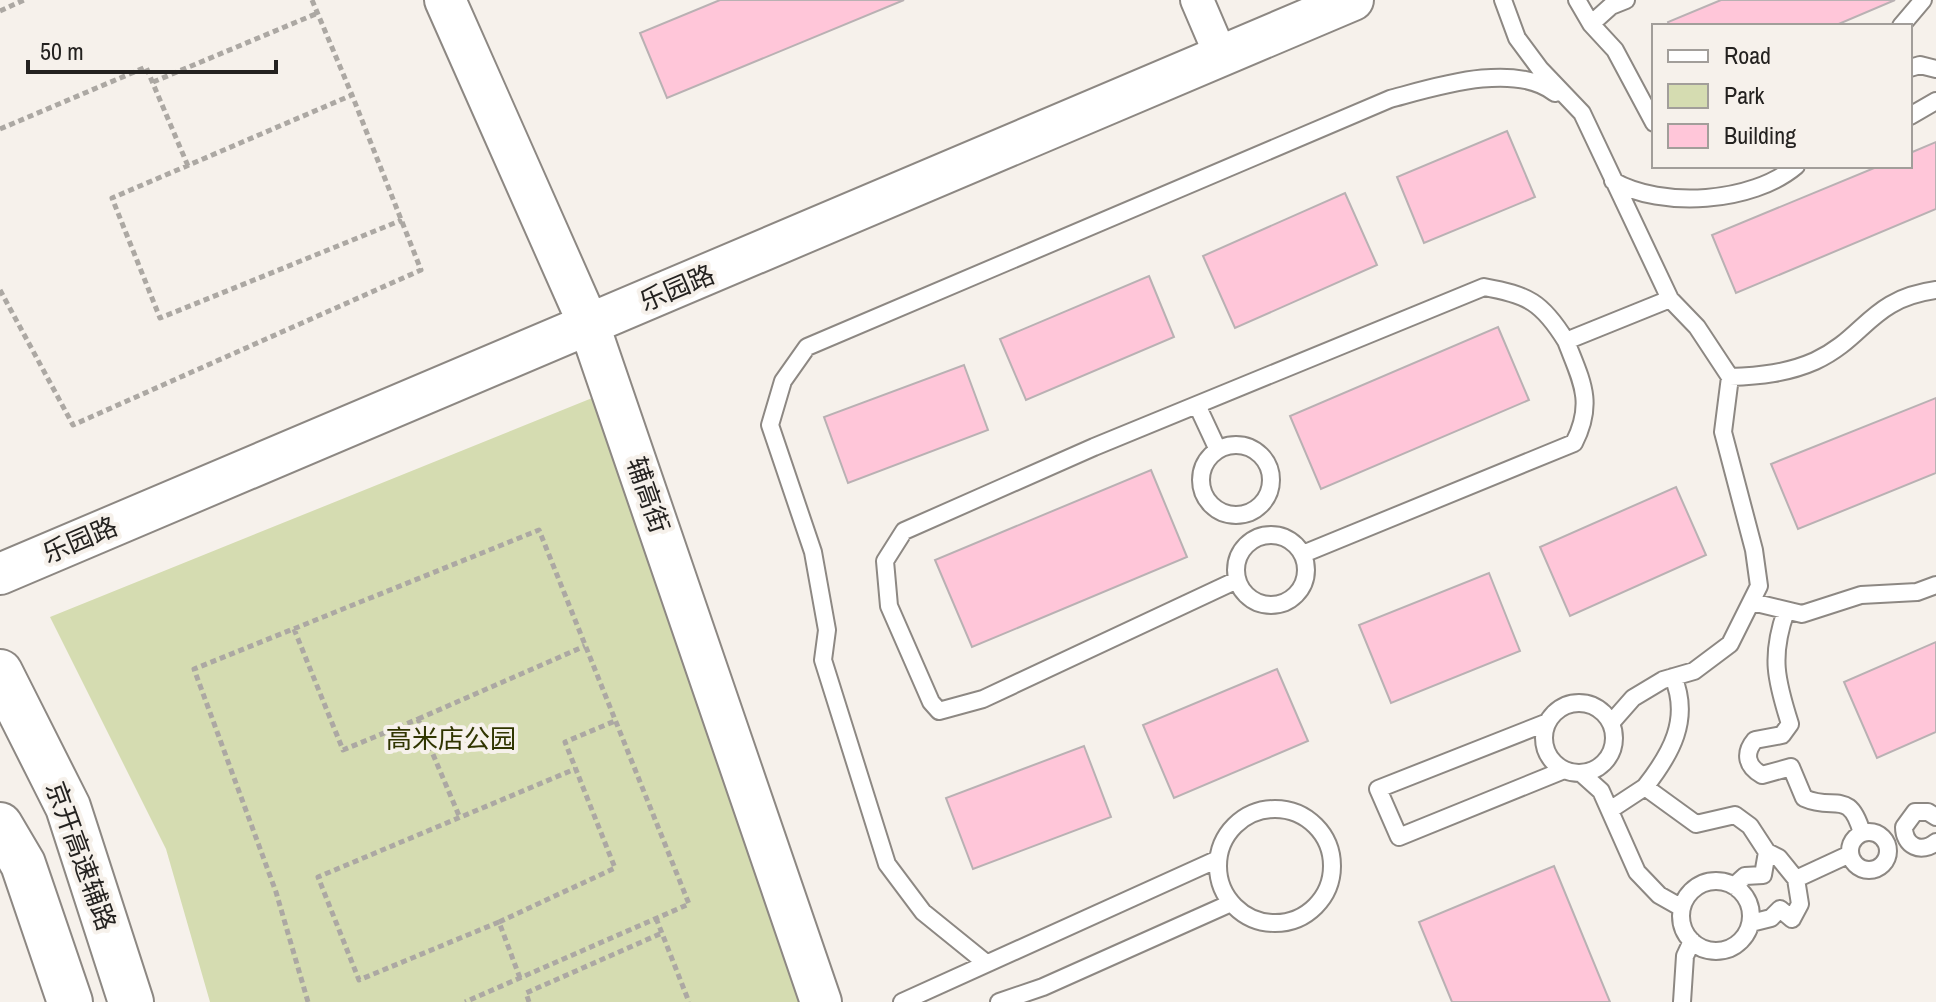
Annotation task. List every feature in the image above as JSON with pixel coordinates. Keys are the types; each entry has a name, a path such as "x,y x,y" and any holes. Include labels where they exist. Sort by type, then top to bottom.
{"main road":[{"name":"京开高速辅路","path":"0,672 68,807 131,1002"},
{"path":"0,825 23,864 70,1002"}],"street":[{"name":"辅高街","path":"445,0 589,325 821,1002"},
{"path":"1197,0 1221,56"},
{"name":"乐园路","path":"0,574 1353,0"}],"lane":[{"path":"1503,0 1517,38 1540,69 1582,113 1670,299 1697,327 1730,377 1723,432 1754,550 1759,586 1730,644 1694,671 1673,677 1633,698 1611,723"},
{"path":"1577,0 1591,24 1615,50 1652,119"},
{"path":"1591,24 1611,6 1626,0"},
{"path":"1903,24 1923,0"},
{"path":"1912,67 1920,65 1936,69"},
{"path":"986,963 923,912 887,864 823,660 827,630 813,552 770,425 783,381 807,347 1390,99 1462,80 1514,80 1545,85 1582,113"},
{"path":"1912,115 1936,101"},
{"path":"1613,181 1634,193 1700,199 1737,192 1785,175 1794,168"},
{"path":"1237,580 983,699 939,711 931,702 889,606 885,561 904,531 1197,405 1484,287 1520,293 1548,312 1566,341 1586,394 1583,424 1574,443 1303,554"},
{"path":"1730,377 1765,376 1817,360 1841,344 1883,307 1909,293 1936,290"},
{"path":"1566,341 1670,299"},
{"path":"1197,405 1218,450"},
{"path":"1241,445 1252,449 1268,465 1271,476 1267,497 1250,513 1227,514 1207,502 1200,479 1209,457 1218,450 1241,445"},
{"path":"1250,513 1260,537"},
{"path":"1260,537 1287,538 1303,554 1306,576 1302,587 1285,602 1262,604 1251,599 1237,580 1238,557 1244,547 1260,537"},
{"path":"1752,602 1802,614 1861,595 1917,592 1936,585"},
{"path":"1786,611 1780,628 1775,676 1790,724 1782,735 1755,740 1748,749 1748,759 1753,770 1762,775 1791,767 1804,798 1815,803 1841,802 1851,807 1862,833"},
{"path":"1610,810 1645,787 1664,763 1676,737 1682,709 1673,677"},
{"path":"1548,722 1545,749 1551,760 1564,770 1582,774 1593,771 1610,756 1614,745 1611,723 1595,707 1573,704 1561,708 1548,722 1378,789 1399,837 1564,770"},
{"path":"1582,774 1601,791 1637,872 1659,895 1682,908"},
{"path":"1645,787 1671,810 1696,824 1735,815 1750,826 1767,852 1779,858 1796,879 1800,904 1792,919 1780,909 1771,918 1751,923"},
{"path":"1264,809 1282,809 1300,814 1316,826 1328,842 1333,862 1331,881 1322,900 1308,914 1290,922 1270,924 1250,919 1231,903 1218,877 1218,859 1233,827 1264,809"},
{"path":"1936,817 1928,812 1915,812 1906,821 1905,836 1916,847 1929,848 1936,842"},
{"path":"1862,833 1875,833 1887,844 1887,856 1875,869 1857,865 1850,854 1852,842 1862,833"},
{"path":"1887,844 1905,836"},
{"path":"1734,886 1745,876 1763,875 1767,852"},
{"path":"1796,879 1850,854"},
{"path":"902,1002 1218,859"},
{"path":"1722,882 1734,886 1748,901 1751,923 1747,934 1730,948 1707,950 1692,941 1682,927 1682,908 1690,893 1699,886 1722,882"},
{"path":"999,1002 1043,987 1231,903"},
{"path":"1682,1002 1685,956 1692,941"}],"path":[{"path":"0,11 24,0"},
{"path":"0,290 73,425 421,270 312,0"},
{"path":"153,82 318,13"},
{"path":"0,129 146,67 188,166"},
{"path":"352,95 112,198 160,318 402,220"},
{"path":"308,1002 276,892 194,669 539,530 689,904 465,1002"},
{"path":"294,629 343,750 585,646"},
{"path":"418,719 460,818"},
{"path":"575,769 318,877 359,980 499,922 615,868 565,742 615,721"},
{"path":"656,918 689,1002"},
{"path":"499,922 520,978"},
{"path":"529,1002 526,993 662,933"}],"green space":[{"name":"高米店公园","path":"612,390 821,1002 210,1002 166,849 50,617"}],"building":[{"path":"720,0 904,0 667,98 640,33"},
{"path":"1721,0 1895,0 1839,24 1668,22"},
{"path":"1507,131 1535,197 1424,243 1397,177"},
{"path":"1936,142 1936,209 1736,293 1712,235 1874,168 1912,168 1912,152"},
{"path":"1345,193 1377,265 1235,328 1203,256"},
{"path":"1149,276 1174,337 1026,400 1000,339"},
{"path":"1498,327 1529,400 1321,489 1290,416"},
{"path":"964,365 988,430 848,483 824,417"},
{"path":"1936,398 1936,473 1798,529 1771,464"},
{"path":"1151,470 1187,557 972,647 935,560"},
{"path":"1676,487 1706,555 1570,616 1540,547"},
{"path":"1489,573 1520,651 1391,703 1359,625"},
{"path":"1936,642 1936,732 1877,758 1844,682"},
{"path":"1277,669 1308,741 1174,798 1143,725"},
{"path":"1084,746 1111,817 973,869 946,798"},
{"path":"1554,866 1610,1002 1452,1002 1419,922"}]}
